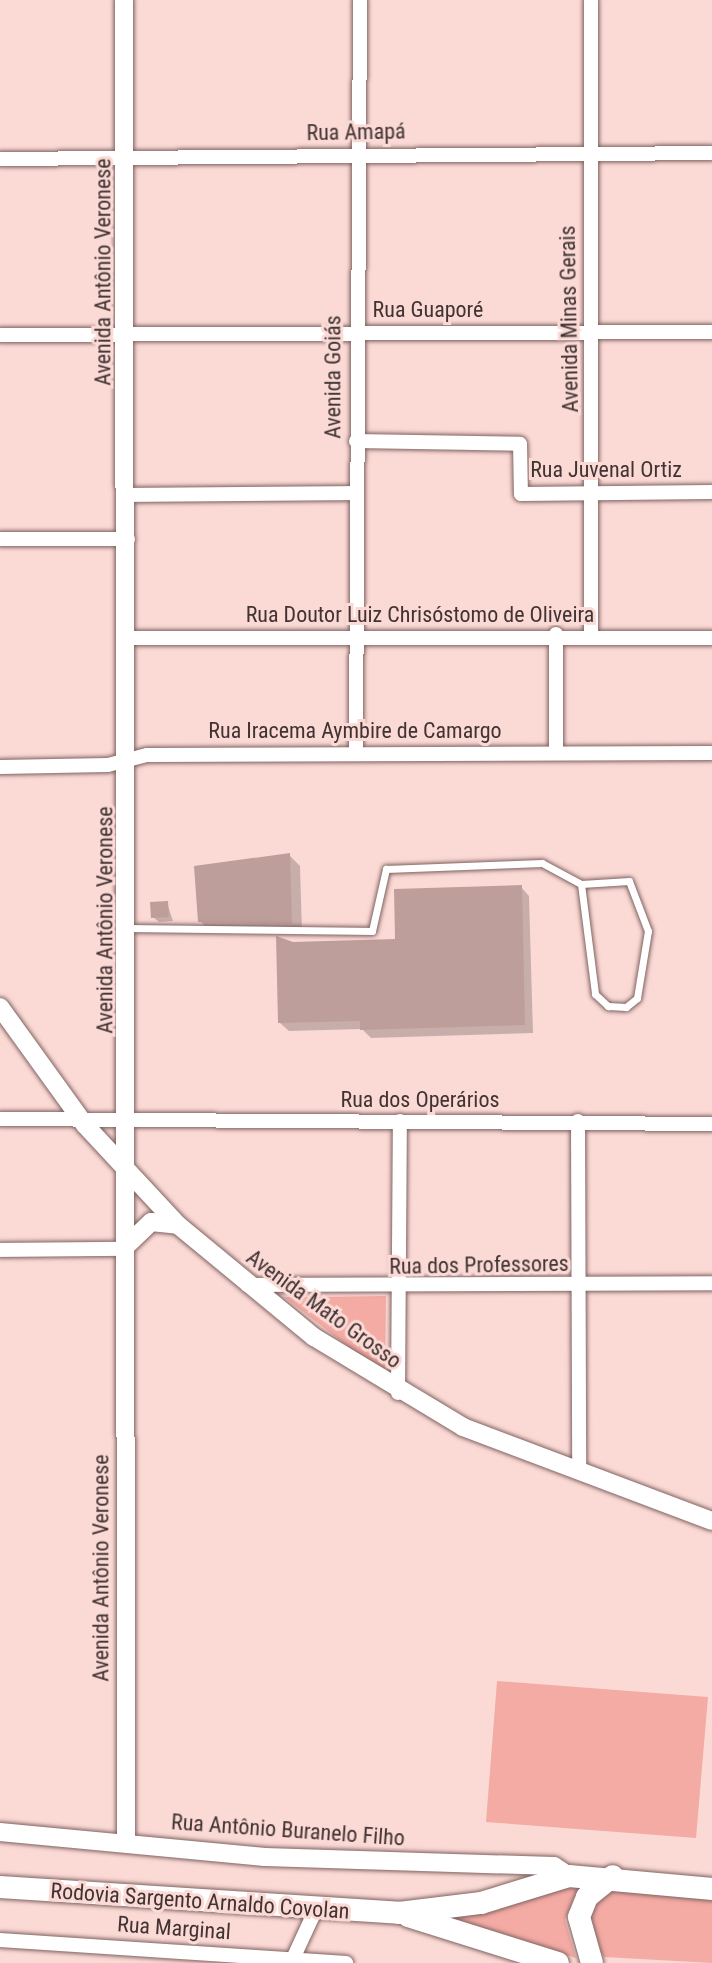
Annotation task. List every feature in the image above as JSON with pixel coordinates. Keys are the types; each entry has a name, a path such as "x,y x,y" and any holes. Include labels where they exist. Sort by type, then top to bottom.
{"main road":[{"name":"Rodovia Sargento Arnaldo Covolan","path":"0,1887 399,1913 481,1903 569,1876 613,1876 712,1889"},
{"path":"592,1963 579,1917 587,1897 613,1876"},
{"name":"Rodovia Sargento Arnaldo Covolan","path":"399,1913 558,1963"}],"street":[{"name":"Avenida Antônio Veronese","path":"124,0 130,928 123,1249 126,1841"},
{"name":"Avenida Goiás","path":"356,753 355,154 360,0"},
{"name":"Avenida Minas Gerais","path":"591,0 591,637"},
{"name":"Rua Amapá","path":"0,159 712,153"},
{"name":"Rua Guaporé","path":"0,335 127,337 712,332"},
{"name":"Rua Juvenal Ortiz","path":"356,441 520,444 521,494 712,492"},
{"path":"128,495 356,493"},
{"path":"0,539 128,539"},
{"path":"556,634 556,752"},
{"name":"Rua Doutor Luiz Chrisóstomo de Oliveira","path":"128,638 556,634 712,638"},
{"name":"Rua Iracema Aymbire de Camargo","path":"0,767 356,753 712,753"},
{"name":"Avenida Mato Grosso","path":"0,1007 85,1125 178,1225 247,1285 398,1393 463,1427 712,1521"},
{"name":"Rua dos Operários","path":"0,1119 85,1125 400,1121 712,1124"},
{"path":"398,1393 400,1121"},
{"path":"578,1121 579,1470"},
{"path":"0,1250 123,1249 151,1222 178,1225"},
{"name":"Rua dos Professores","path":"247,1285 400,1289 712,1283"},
{"name":"Rua Antônio Buranelo Filho","path":"0,1832 295,1858 554,1866 569,1876"},
{"path":"292,1960 316,1909"},
{"name":"Rua Marginal","path":"0,1940 346,1963"}],"lane":[{"path":"130,928 372,931 386,869 542,863 581,884 629,881 648,931 637,998 626,1007 608,1006 595,994 581,884"}],"shaded area":[{"path":"386,1296 385,1375 284,1297 322,1297"},
{"path":"497,1681 708,1697 696,1838 486,1822"},
{"path":"580,1884 565,1920 576,1958 453,1918"},
{"path":"615,1889 712,1899 712,1963 604,1957 587,1931 595,1901"}],"building":[{"path":"290,853 292,924 198,922 194,866"},
{"path":"522,885 525,1025 360,1030 360,1021 278,1023 276,936 293,942 395,939 394,889"},
{"path":"168,901 169,917 151,918 150,902"}]}
